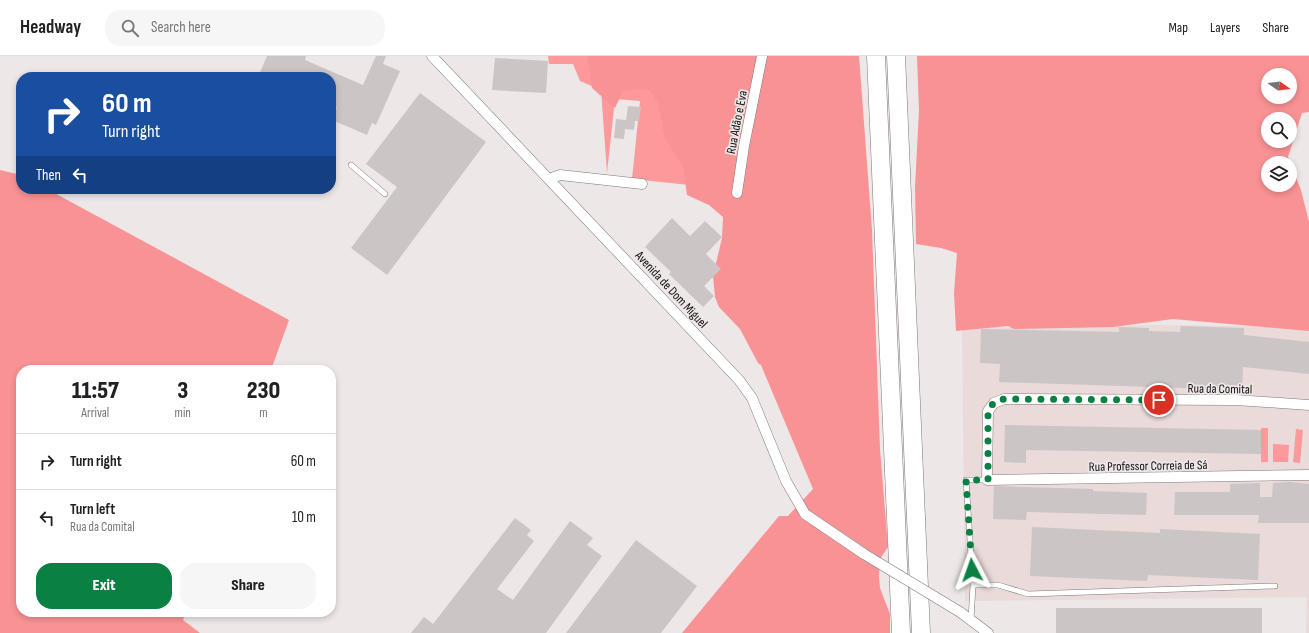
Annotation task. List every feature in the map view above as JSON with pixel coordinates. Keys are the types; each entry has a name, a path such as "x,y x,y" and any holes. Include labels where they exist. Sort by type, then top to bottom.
{"highway":[{"path":"876,56 901,633"},
{"path":"896,56 921,633"}],"street":[{"name":"Avenida de Dom Miguel","path":"432,56 739,380 752,398 786,482 805,514 864,554 960,612 988,633"},
{"name":"Rua Adão e Eva","path":"737,193 744,146 762,56"},
{"path":"549,179 560,175 642,184"},
{"name":"Rua da Comital","path":"988,480 988,411 994,402 1004,399 1236,400 1309,405"},
{"name":"Rua Professor Correia de Sá","path":"988,480 1309,475"}],"lane":[{"path":"351,165 385,194"},
{"path":"971,620 973,585 966,480 988,480"},
{"path":"973,585 998,585 1028,594 1275,586"}],"shaded area":[{"path":"548,56 755,56 728,189 632,179 640,101 615,99 607,173 601,90 580,81 573,64 549,64"},
{"path":"587,56 859,56 872,230 880,449 888,547 880,559 879,577 880,588 890,614 890,633 682,633 779,516 788,516 813,489 761,365 758,363 740,329 719,307 715,297 713,276 722,238 723,217 709,205 687,195 683,167 665,138 658,104 650,90 639,89 623,91 615,108 592,88"},
{"path":"917,56 1309,56 1309,112 1302,113 1297,129 1297,112 1261,112 1261,148 1291,148 1288,156 1261,156 1261,192 1297,192 1297,180 1301,190 1309,222 1309,331 1173,319 1113,327 1014,329 1008,326 956,331 954,293 957,253 941,248 916,244 915,187 919,111"},
{"path":"0,170 16,174 16,194 56,194 289,320 273,365 16,365 16,617 184,617 183,620 200,633 0,633"},
{"path":"1158,325 1309,327 1309,633 1306,633 1307,597 965,601 962,328"},
{"path":"1261,428 1268,428 1268,462 1261,462"},
{"path":"1296,429 1303,430 1300,463 1293,462"},
{"path":"1273,444 1289,445 1288,462 1273,462"}],"building":[{"path":"267,56 306,56 305,60 333,72 260,72"},
{"path":"376,56 386,56 383,64 400,71 376,125 372,123 367,135 336,122 336,73 363,85"},
{"path":"495,58 548,61 546,93 492,90"},
{"path":"420,93 486,142 387,275 351,248 397,187 366,164"},
{"path":"628,106 641,107 639,121 635,121 634,130 625,129 624,139 614,138 616,119 626,120"},
{"path":"672,218 690,236 705,221 722,237 706,254 721,269 704,286 714,296 703,307 669,274 671,272 645,247"},
{"path":"1181,326 1244,328 1244,335 1309,342 1309,374 1243,367 1242,390 999,382 1000,364 980,363 981,329 1119,332 1119,327 1149,328 1149,331 1180,332"},
{"path":"1005,425 1261,430 1261,454 1026,450 1026,463 1004,462"},
{"path":"1290,482 1309,484 1309,523 1258,523 1259,515 1174,515 1175,492 1230,492 1230,484 1260,483 1260,497 1272,497 1273,483"},
{"path":"994,486 1093,489 1093,491 1147,493 1146,515 1027,512 1026,520 993,519"},
{"path":"515,518 531,530 527,535 534,541 497,589 513,600 570,521 593,538 587,545 602,556 546,633 411,633 424,617 433,624"},
{"path":"1032,527 1160,533 1160,529 1260,534 1258,580 1148,575 1147,581 1030,576"},
{"path":"636,540 697,586 661,633 566,633"},
{"path":"1056,608 1262,608 1262,633 1056,633"}],"route":[{"path":"972,570 966,480 988,480 988,411 994,402 1004,399 1159,400"}]}
